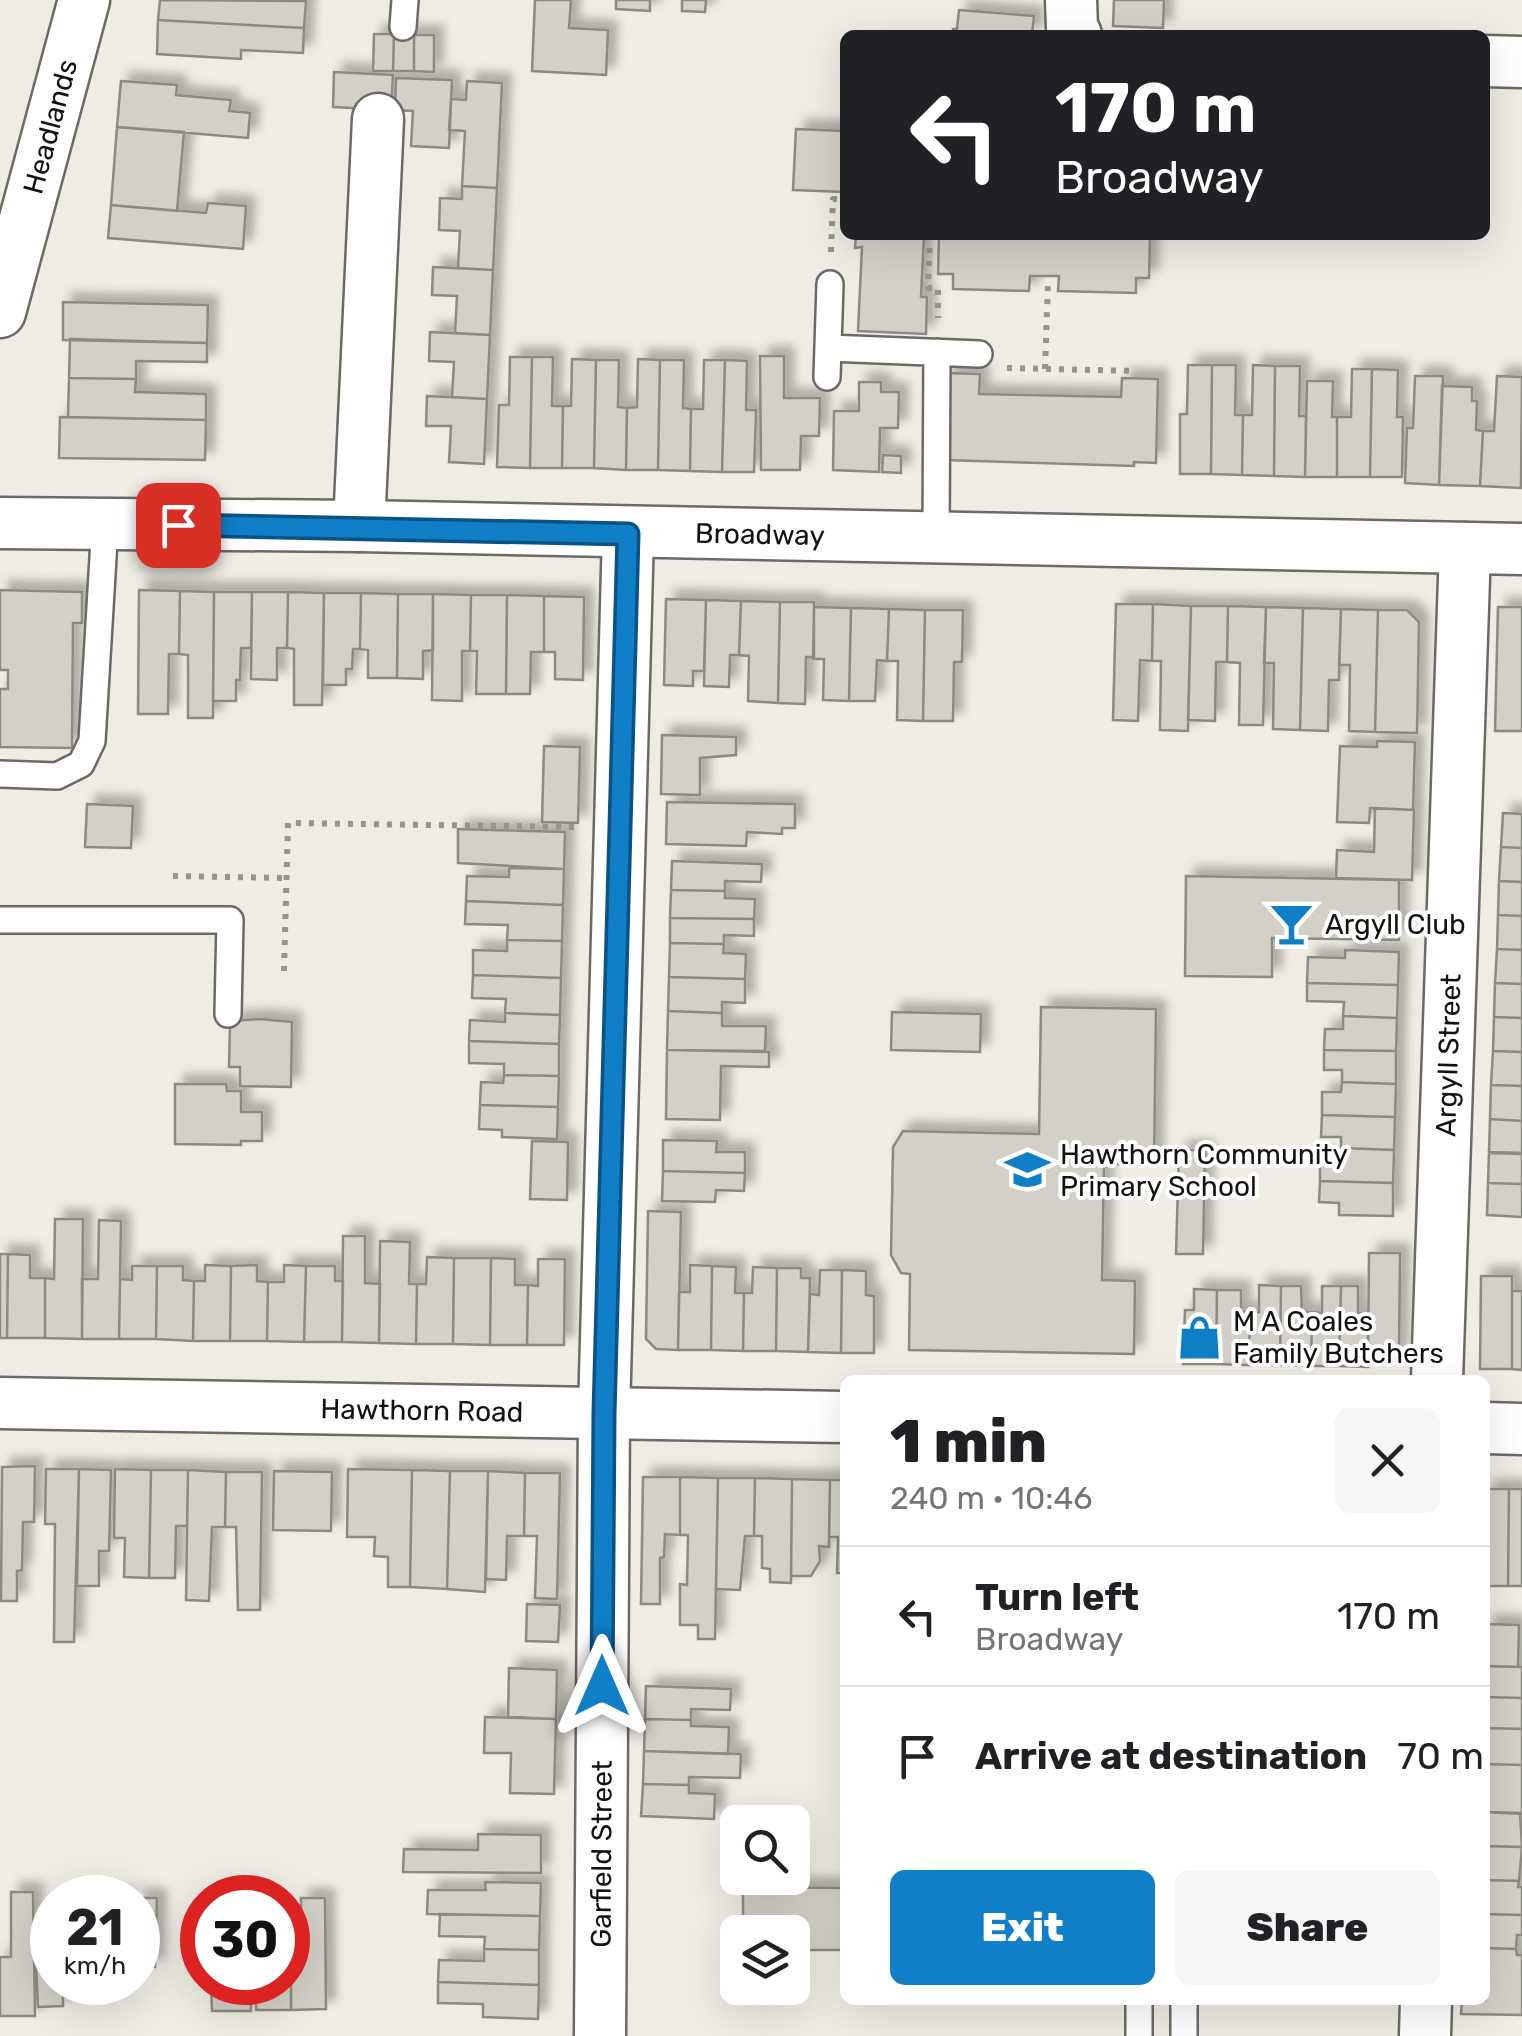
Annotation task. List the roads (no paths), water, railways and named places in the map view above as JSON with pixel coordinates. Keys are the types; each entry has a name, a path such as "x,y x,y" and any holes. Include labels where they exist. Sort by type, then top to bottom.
{"street":[{"name":"Headlands","path":"0,312 84,0"},
{"path":"1071,0 1073,30"},
{"path":"1490,61 1522,62"},
{"path":"359,526 378,119"},
{"name":"Broadway","path":"0,523 359,526 1522,549"},
{"name":"Garfield Street","path":"600,2036 604,1413 628,534"},
{"name":"Argyll Street","path":"1437,1375 1465,548"},
{"name":"Hawthorn Road","path":"0,1403 840,1417"},
{"path":"1490,1428 1522,1429"},
{"path":"1425,2036 1426,2005"}],"lane":[{"path":"403,27 405,0"},
{"path":"827,377 830,284"},
{"path":"828,348 980,354"},
{"path":"936,538 937,352"},
{"path":"0,774 57,776 82,764 92,741 105,524"},
{"path":"0,920 230,920 228,1014"},
{"path":"1139,2005 1139,2036"},
{"path":"1184,2005 1184,2036"}],"place":[{"name":"Argyll Club","path":"1292,924"},
{"name":"Hawthorn Community Primary School","path":"1027,1170"},
{"name":"M A Coales Family Butchers","path":"1200,1337"}]}
